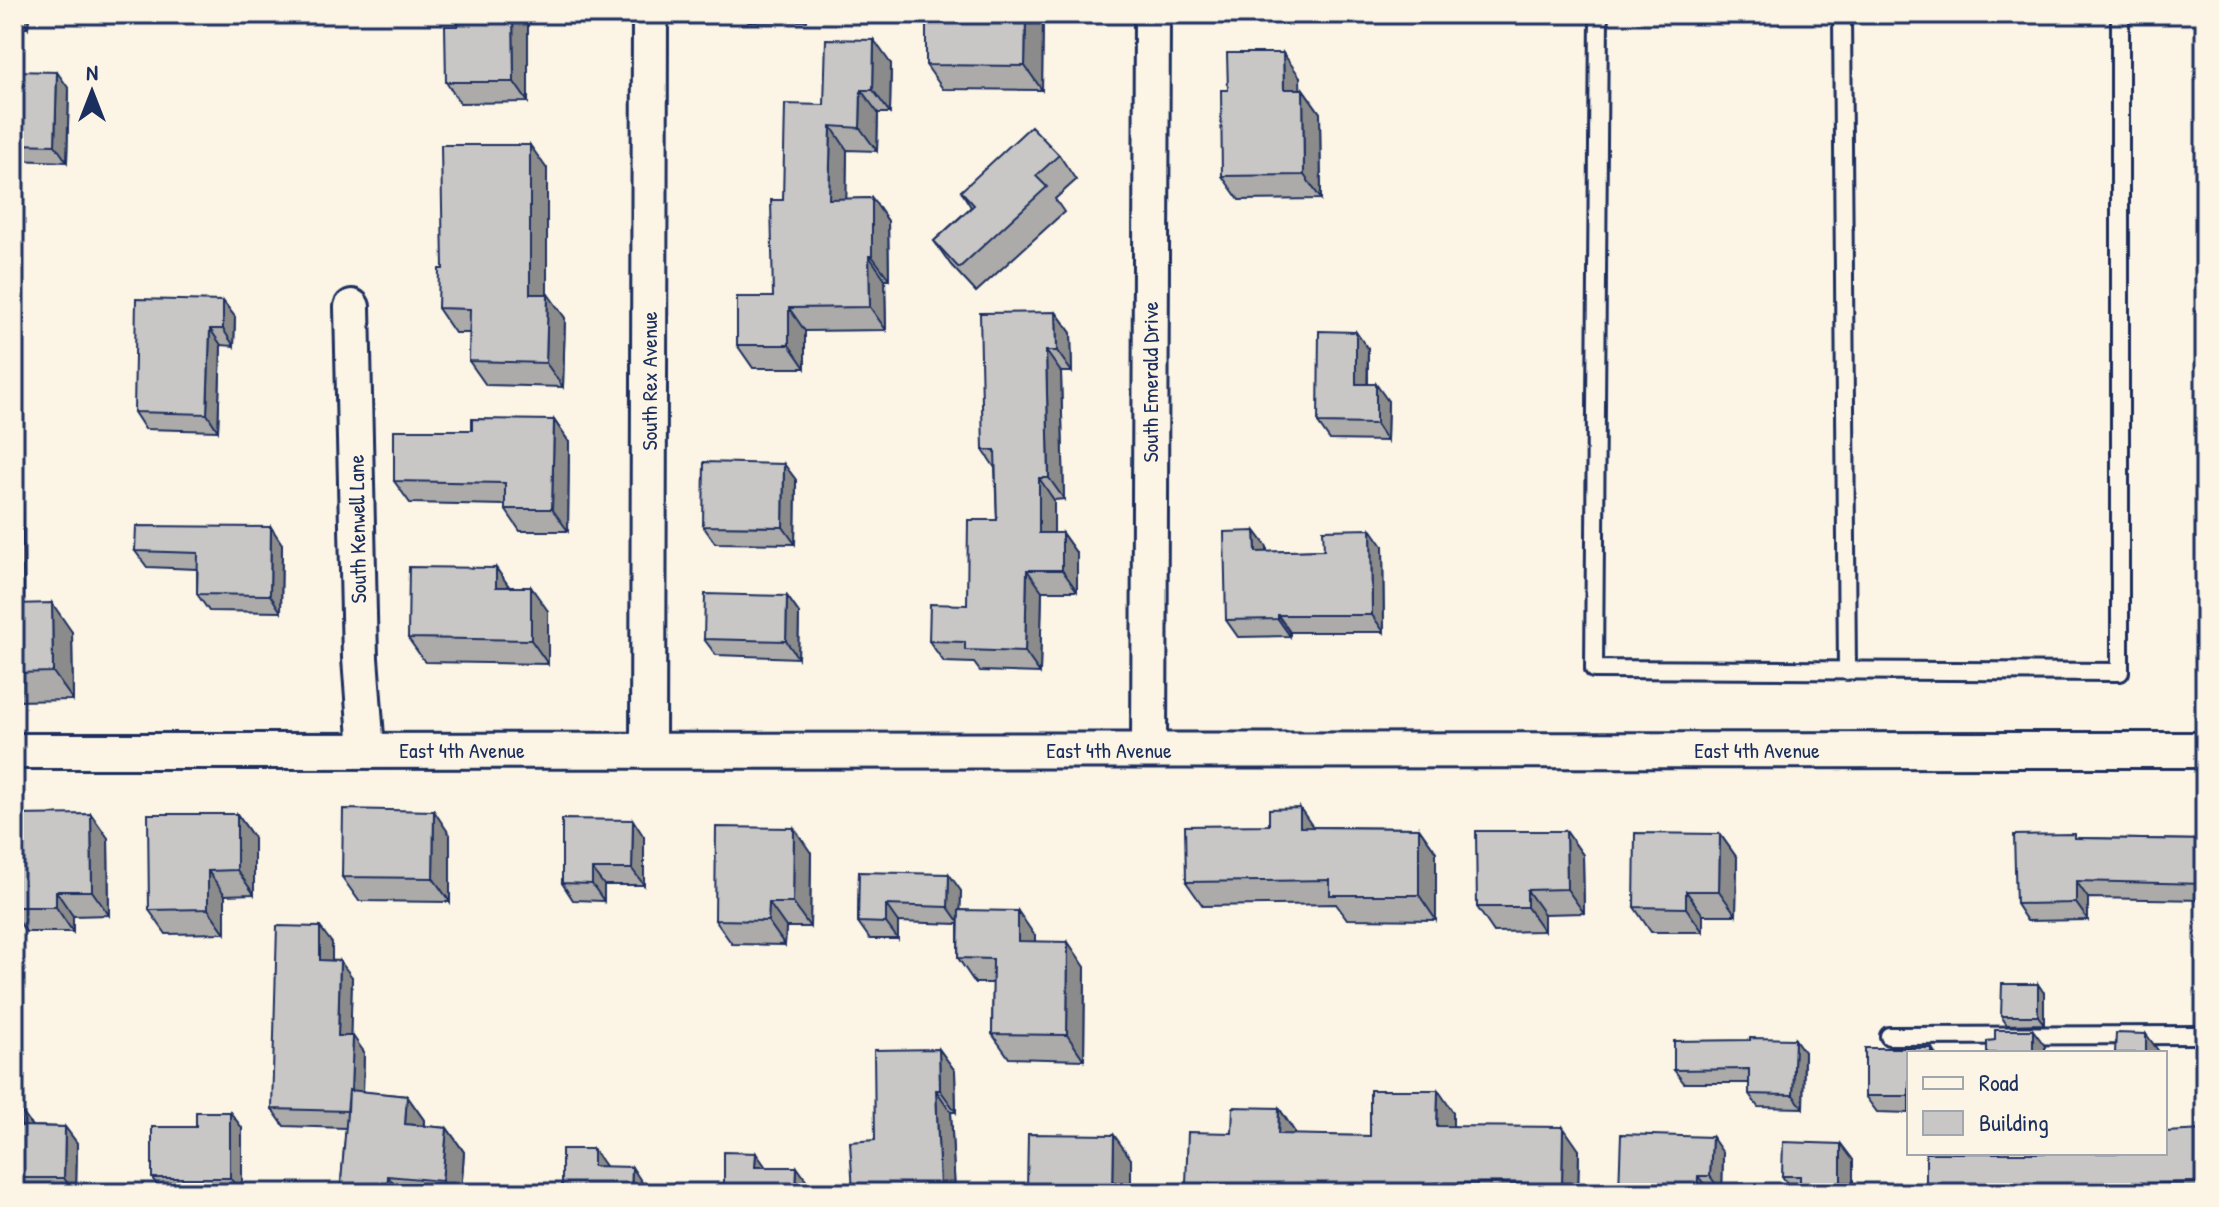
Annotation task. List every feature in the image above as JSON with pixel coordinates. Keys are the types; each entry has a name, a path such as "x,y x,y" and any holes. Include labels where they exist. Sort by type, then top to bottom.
{"street":[{"name":"South Rex Avenue","path":"648,749 650,14"},
{"name":"South Emerald Drive","path":"1149,750 1152,14"},
{"name":"South Kenwell Lane","path":"352,307 360,658 367,751"},
{"name":"East 4th Avenue","path":"14,751 2205,750"}],"lane":[{"path":"1599,14 1594,669 2120,672 2120,14"},
{"path":"1842,14 1847,671"},
{"path":"1889,1036 2205,1035"}],"building":[{"path":"458,14 513,14 514,82 446,82 445,26 458,26"},
{"path":"926,14 1026,14 1025,66 926,65"},
{"path":"826,39 874,40 873,90 861,90 860,128 831,126 829,199 872,198 870,307 789,308 789,345 737,345 737,297 773,297 771,200 783,200 785,104 824,105"},
{"path":"1227,53 1283,53 1284,89 1303,89 1304,175 1222,176 1221,90 1228,90"},
{"path":"14,71 57,72 55,145 14,144"},
{"path":"1031,126 1059,155 1036,176 1047,187 959,268 934,241 974,205 961,191"},
{"path":"441,145 530,145 530,294 548,294 546,363 469,361 470,309 438,308 439,269 443,269"},
{"path":"136,299 223,301 223,329 210,329 207,414 134,412"},
{"path":"1056,312 1057,351 1046,351 1049,478 1039,478 1039,533 1062,533 1062,570 1027,570 1025,652 965,650 965,642 929,641 930,604 967,605 968,520 997,520 995,450 983,450 980,313"},
{"path":"1319,331 1356,332 1356,384 1376,384 1376,424 1318,423"},
{"path":"472,419 554,420 552,509 505,509 505,483 394,481 394,430 472,430"},
{"path":"704,462 784,464 783,527 703,526"},
{"path":"136,526 271,527 270,595 197,594 198,553 135,551"},
{"path":"1371,529 1372,615 1278,615 1278,619 1226,620 1224,532 1255,531 1256,552 1324,550 1323,530"},
{"path":"409,567 496,568 496,587 531,587 531,640 408,638"},
{"path":"705,594 787,596 786,641 704,639"},
{"path":"52,603 53,672 14,673 14,604"},
{"path":"1300,808 1300,827 1419,828 1419,895 1330,895 1330,880 1186,882 1185,826 1269,825 1269,809"},
{"path":"343,809 434,811 433,878 342,877"},
{"path":"91,814 92,891 56,891 56,907 14,907 14,815"},
{"path":"148,814 237,814 237,870 208,871 208,909 149,910"},
{"path":"562,819 633,820 632,869 592,869 592,884 562,883"},
{"path":"716,827 794,828 793,903 769,903 768,921 715,920"},
{"path":"1476,831 1566,831 1567,889 1527,890 1527,907 1477,907"},
{"path":"1635,833 1720,834 1719,891 1686,891 1686,908 1634,907"},
{"path":"2075,834 2075,838 2205,840 2205,884 2076,881 2076,903 2016,904 2014,835"},
{"path":"859,872 949,874 948,907 886,905 886,923 858,922"},
{"path":"959,910 1018,911 1018,941 1068,942 1067,1035 992,1034 993,959 958,958"},
{"path":"277,926 320,927 320,960 340,961 338,1036 353,1036 348,1111 272,1109"},
{"path":"2002,984 2038,984 2038,1016 2001,1016"},
{"path":"1995,1030 2033,1030 2033,1051 1987,1051 1987,1041 1995,1040"},
{"path":"2116,1033 2146,1034 2146,1051 2115,1051"},
{"path":"1795,1039 1793,1095 1749,1094 1749,1069 1674,1070 1674,1041"},
{"path":"1865,1048 1932,1048 1932,1051 1907,1051 1907,1096 1865,1096"},
{"path":"939,1049 940,1090 936,1090 940,1188 853,1192 850,1142 875,1140 874,1050"},
{"path":"349,1090 407,1096 405,1124 447,1128 442,1181 388,1176 387,1193 340,1193"},
{"path":"1370,1090 1438,1090 1437,1126 1563,1127 1562,1184 1436,1183 1436,1189 1186,1184 1188,1132 1232,1133 1233,1107 1279,1108 1278,1134 1370,1136"},
{"path":"14,1111 21,1111 21,1126 65,1127 64,1178 14,1178"},
{"path":"196,1112 230,1112 230,1178 152,1178 152,1127 196,1127"},
{"path":"2205,1130 2205,1182 2108,1185 2108,1193 1926,1193 1926,1155 2167,1155 2167,1132"},
{"path":"1028,1134 1114,1135 1113,1193 1027,1193"},
{"path":"1621,1134 1712,1137 1710,1176 1698,1176 1697,1193 1619,1191"},
{"path":"1783,1142 1841,1144 1841,1193 1800,1193 1800,1176 1782,1176"},
{"path":"562,1149 593,1149 593,1166 632,1167 631,1193 562,1193"},
{"path":"724,1152 756,1153 755,1167 797,1167 796,1193 724,1193"}]}
